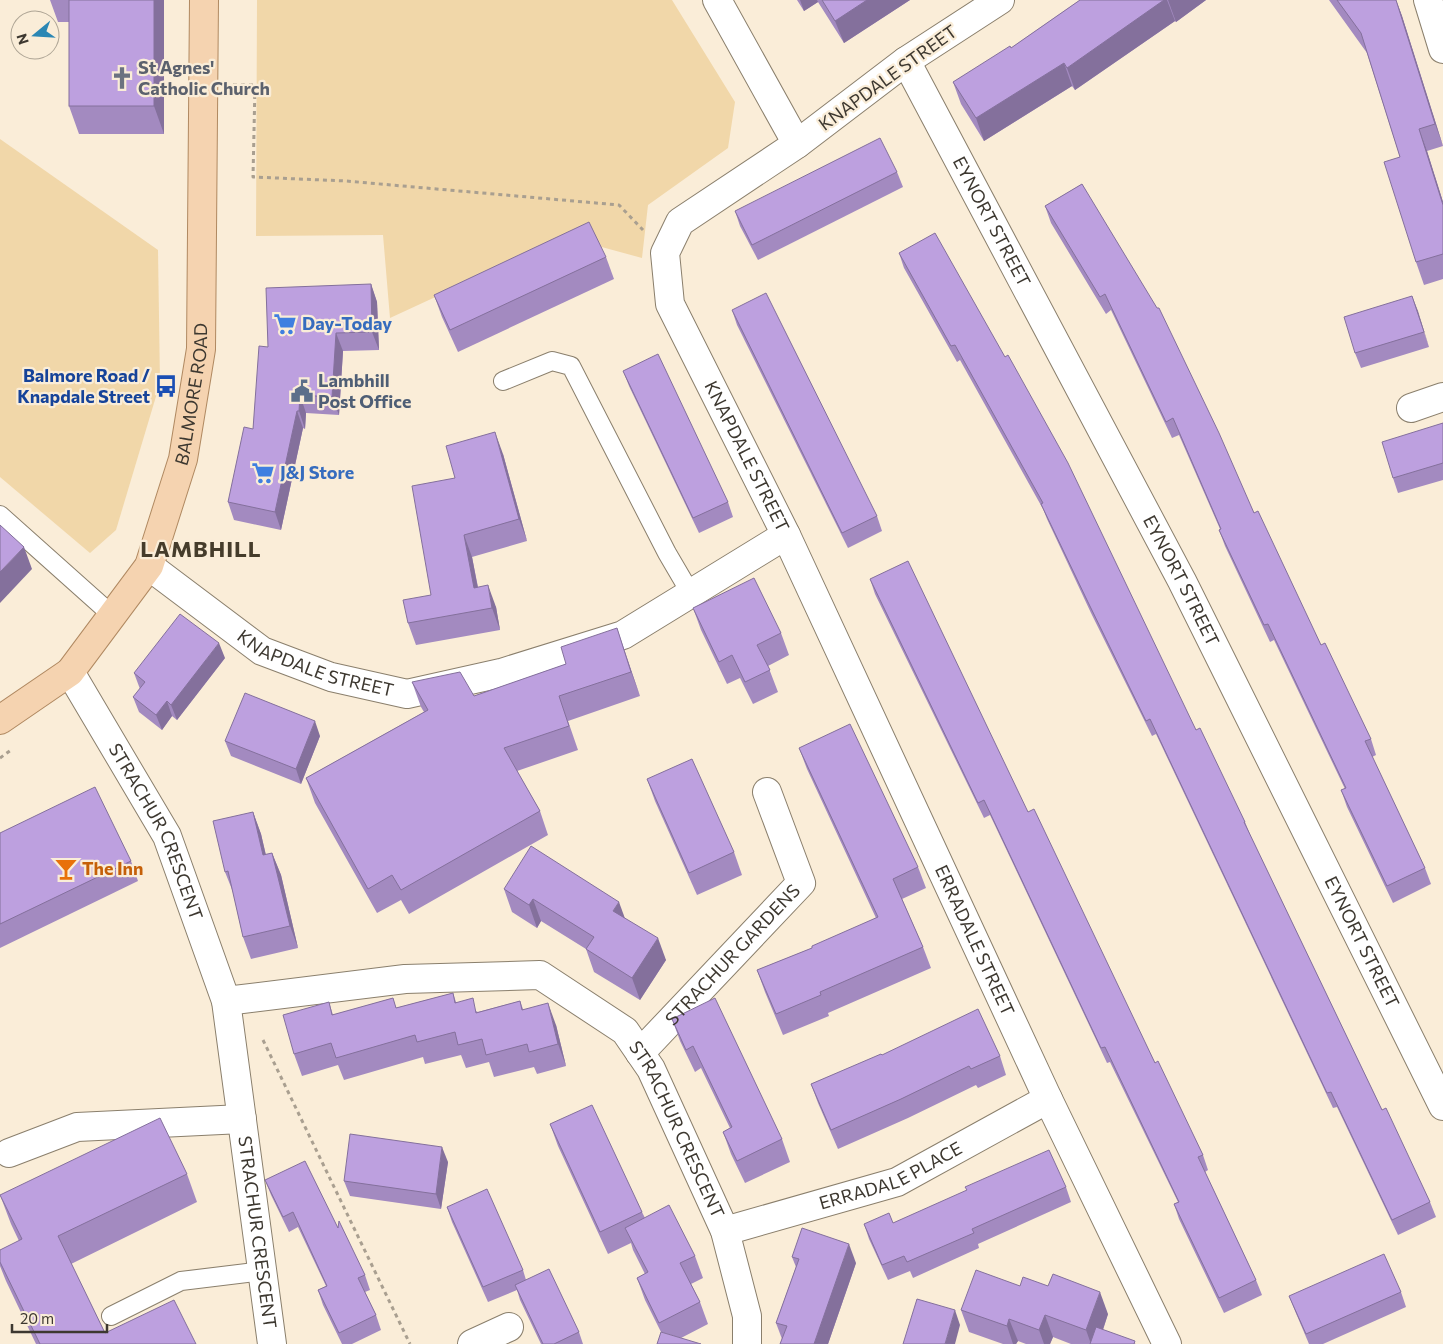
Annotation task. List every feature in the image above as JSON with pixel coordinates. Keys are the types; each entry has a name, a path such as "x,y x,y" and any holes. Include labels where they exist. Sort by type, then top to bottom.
{"main road":[{"name":"BALMORE ROAD","path":"0,720 70,672 148,566 183,459 200,348 204,0"}],"street":[{"path":"717,0 797,144"},
{"name":"KNAPDALE STREET","path":"148,566 262,651 331,677 407,694 501,673 623,635 786,535 670,304 665,253 680,222 797,144 906,61 1000,0"},
{"path":"1428,0 1443,49"},
{"name":"EYNORT STREET","path":"906,61 1182,581 1443,1106"},
{"path":"1411,408 1443,398"},
{"name":"ERRADALE STREET","path":"786,535 1048,1099 1167,1344"},
{"name":"STRACHUR CRESCENT","path":"70,672 167,836 226,1001 272,1344"},
{"name":"STRACHUR GARDENS","path":"640,1053 801,883 767,792"},
{"name":"STRACHUR CRESCENT","path":"226,1001 405,979 540,975 625,1031 651,1070 725,1231 747,1316 746,1344"},
{"name":"ERRADALE PLACE","path":"725,1231 897,1182 1048,1099"},
{"path":"9,1153 77,1127 242,1119"},
{"path":"472,1344 509,1327"}],"lane":[{"path":"503,381 552,361 571,366 667,553 691,594"},
{"path":"0,515 112,615"},
{"path":"112,1316 181,1281 263,1271"}],"path":[{"path":"202,85 255,85 253,177 346,181 619,205 665,253"},
{"path":"261,1035 410,1344"}],"shaded area":[{"path":"257,0 672,0 735,102 728,148 648,205 642,258 565,237 390,318 383,235 256,236"},
{"path":"0,139 158,250 160,383 116,530 90,553 0,477"}],"building":[{"name":"St Agnes' Catholic Church","path":"69,0 154,0 154,106 69,106"},
{"path":"822,0 867,0 835,21"},
{"path":"1080,0 1164,0 1067,68 1064,63 976,118 953,82 1010,46 1011,48"},
{"path":"1337,0 1396,0 1435,124 1419,129 1443,205 1443,254 1416,262 1384,162 1400,157 1361,33"},
{"path":"880,138 897,172 752,245 735,211"},
{"path":"1082,184 1157,308 1159,308 1219,433 1254,513 1258,511 1321,645 1325,643 1371,739 1365,741 1425,868 1387,886 1341,790 1346,788 1268,624 1264,625 1219,530 1221,529 1173,418 1166,422 1105,294 1100,297 1045,206"},
{"path":"589,222 606,257 450,330 434,295"},
{"path":"935,233 1005,357 1008,355 1068,463 1196,730 1200,728 1382,1110 1386,1108 1430,1202 1392,1220 1331,1092 1327,1093 1150,719 1146,721 1041,504 1043,503 955,345 951,346 899,253"},
{"path":"371,284 372,332 336,333 332,397 300,395 299,411 297,411 275,512 228,502 244,427 253,429 259,346 268,347 266,288"},
{"path":"766,293 877,516 842,533 732,310"},
{"path":"1412,296 1424,332 1355,353 1344,317"},
{"path":"658,354 728,502 693,518 623,371"},
{"path":"1443,423 1443,463 1393,478 1382,442"},
{"path":"495,432 519,519 464,535 474,588 488,585 492,608 408,623 403,600 431,595 412,486 455,478 446,446"},
{"path":"0,525 24,547 0,572"},
{"path":"908,561 1028,812 1034,809 1155,1063 1158,1061 1203,1155 1198,1157 1256,1280 1219,1298 1174,1204 1179,1202 1105,1047 1101,1048 984,800 978,803 870,579"},
{"path":"754,578 781,633 757,645 770,670 745,682 732,655 719,662 693,608"},
{"path":"180,614 219,643 171,705 167,701 156,715 133,697 145,682 134,673"},
{"path":"617,628 631,672 559,696 569,726 504,748 540,811 401,890 392,875 368,889 306,778 428,710 412,682 460,672 474,696 566,664 561,647"},
{"path":"245,693 315,721 296,769 225,741"},
{"path":"850,724 918,867 893,879 923,947 820,992 821,995 776,1014 757,970 812,948 812,946 878,917 799,748"},
{"path":"692,759 734,852 689,873 647,779"},
{"name":"The Inn","path":"95,787 131,861 0,924 0,833"},
{"path":"253,812 263,855 272,853 290,926 243,937 228,871 225,872 213,821"},
{"path":"531,846 619,902 613,911 658,938 632,978 586,949 594,937 533,899 529,905 504,889"},
{"path":"453,993 455,1003 473,998 476,1013 520,1001 522,1010 548,1003 558,1044 529,1052 527,1044 486,1055 482,1039 458,1045 455,1032 417,1042 415,1035 336,1058 331,1043 294,1054 283,1015 329,1002 332,1015 393,998 396,1008"},
{"path":"715,998 782,1139 737,1161 723,1132 732,1127 693,1046 686,1050 672,1019"},
{"path":"978,1009 1000,1056 971,1069 969,1066 831,1130 811,1084 882,1055"},
{"path":"592,1105 642,1212 600,1232 550,1124"},
{"path":"160,1118 187,1174 58,1236 105,1333 174,1300 196,1344 40,1344 0,1262 0,1250 22,1239 0,1195"},
{"path":"350,1134 442,1147 436,1194 344,1181"},
{"path":"1049,1150 1066,1187 972,1229 974,1233 907,1262 904,1256 882,1265 864,1224 889,1213 893,1223 967,1190 965,1187"},
{"path":"305,1161 338,1228 339,1221 365,1275 358,1278 376,1315 339,1333 318,1290 327,1286 293,1212 283,1217 265,1180"},
{"path":"487,1189 523,1270 483,1287 447,1207"},
{"path":"669,1205 695,1256 680,1263 700,1302 659,1323 637,1278 648,1272 625,1228"},
{"path":"802,1228 849,1244 814,1344 780,1344 787,1326 776,1323 799,1259 792,1257"},
{"path":"1384,1254 1401,1292 1306,1334 1289,1296"},
{"path":"549,1269 579,1332 554,1344 543,1344 515,1285"},
{"path":"976,1270 1020,1286 1023,1277 1048,1286 1053,1274 1100,1292 1086,1330 1045,1315 1039,1330 1009,1319 1007,1326 961,1310"},
{"path":"917,1299 955,1310 945,1344 903,1344"},
{"path":"1096,1327 1135,1341 1134,1344 1090,1344"},
{"path":"661,1332 701,1344 657,1344"}],"place":[{"name":"St Agnes' Catholic Church","path":"122,78"},
{"name":"Day-Today","path":"285,324"},
{"name":"Balmore Road / Knapdale Street","path":"166,386"},
{"name":"Lambhill Post Office","path":"302,391"},
{"name":"J&J Store","path":"263,473"},
{"name":"The Inn","path":"66,869"}],"district":[{"name":"LAMBHILL","path":"201,549"}]}
